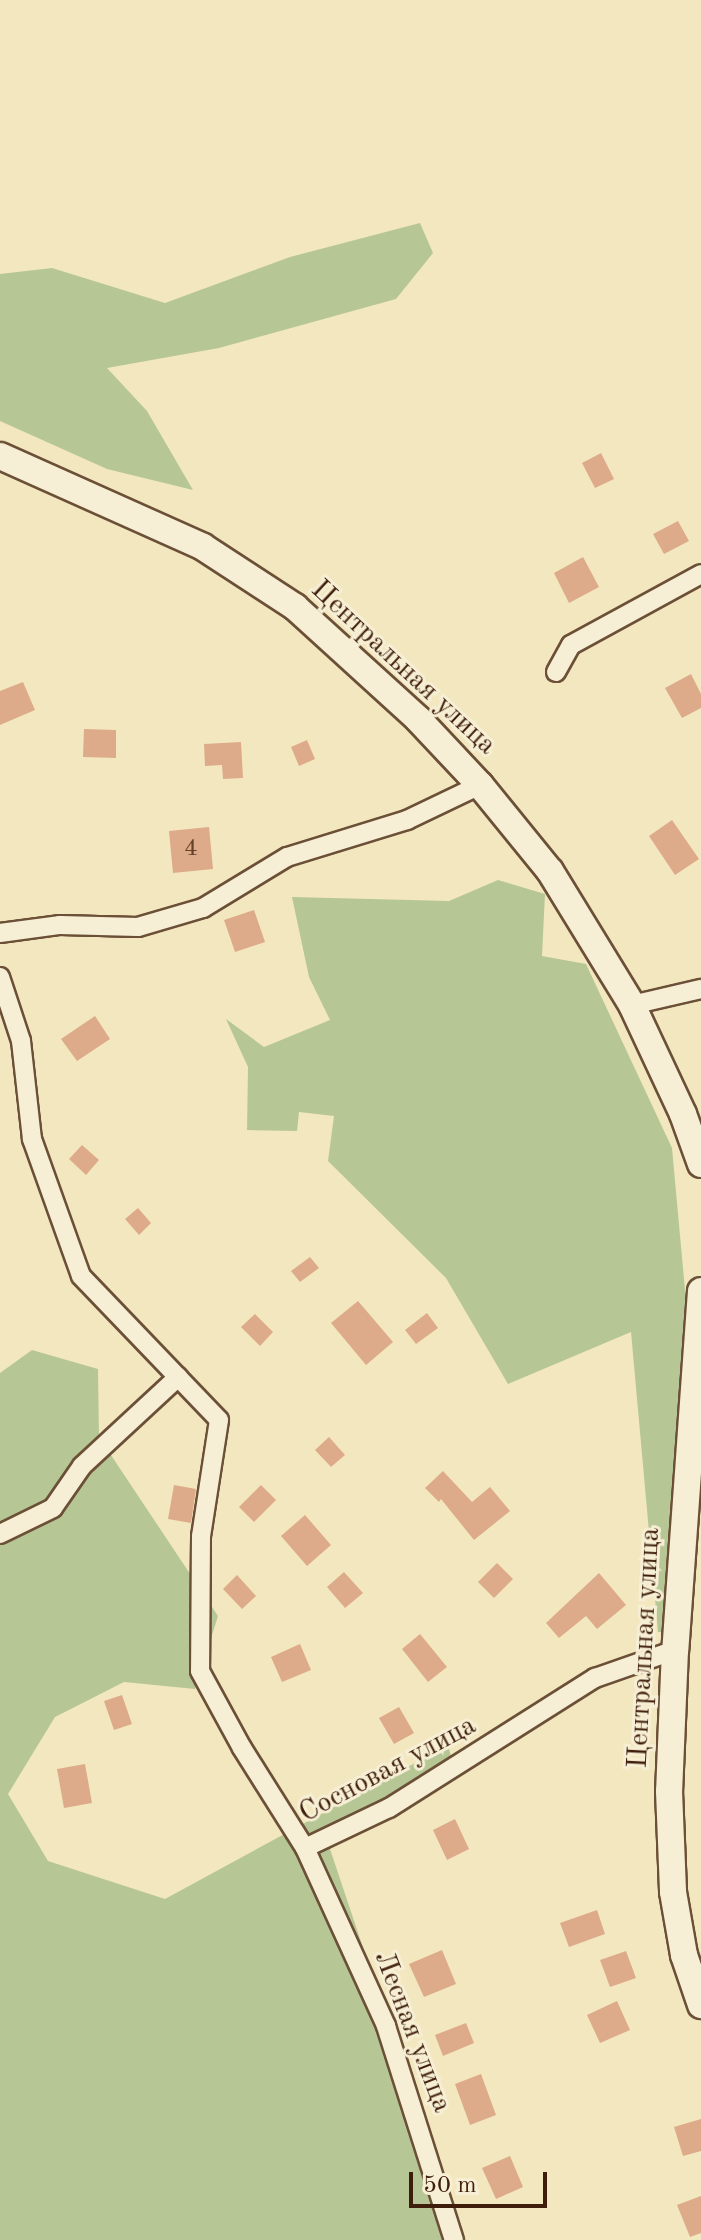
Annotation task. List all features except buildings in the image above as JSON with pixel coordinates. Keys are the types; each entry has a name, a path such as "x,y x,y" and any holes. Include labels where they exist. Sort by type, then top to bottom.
{"street":[{"name":"Центральная улица","path":"0,456 203,547 295,607 418,719 480,785 550,871 632,1005 683,1114 701,1164"},
{"path":"556,672 571,645 701,574"},
{"path":"0,933 60,925 138,927 203,908 287,857 407,820 480,785"},
{"name":"Сосновая улица","path":"0,977 21,1041 32,1139 81,1276 219,1420 201,1536 200,1671 242,1748 305,1848 402,1800 595,1678 675,1650"},
{"path":"632,1005 701,989"},
{"name":"Центральная улица","path":"701,1291 675,1650 669,1791 673,1892 684,1955 701,2005"},
{"path":"0,1534 53,1508 82,1466 178,1377"},
{"name":"Лесная улица","path":"305,1848 386,2026 454,2240"}],"green space":[{"path":"420,223 433,253 396,299 219,348 107,368 147,411 193,490 107,469 0,421 0,274 52,268 165,303 290,257"},
{"path":"498,880 545,894 542,956 586,964 672,1148 686,1301 665,1632 658,1632 631,1332 508,1384 446,1278 328,1161 334,1116 299,1112 297,1131 247,1130 248,1067 226,1019 264,1047 330,1020 309,977 292,897 449,901"},
{"path":"32,1350 98,1369 99,1437 218,1616 195,1689 124,1682 55,1717 8,1794 48,1861 165,1899 448,1745 452,1760 330,1849 461,2240 0,2240 0,1373"}]}
